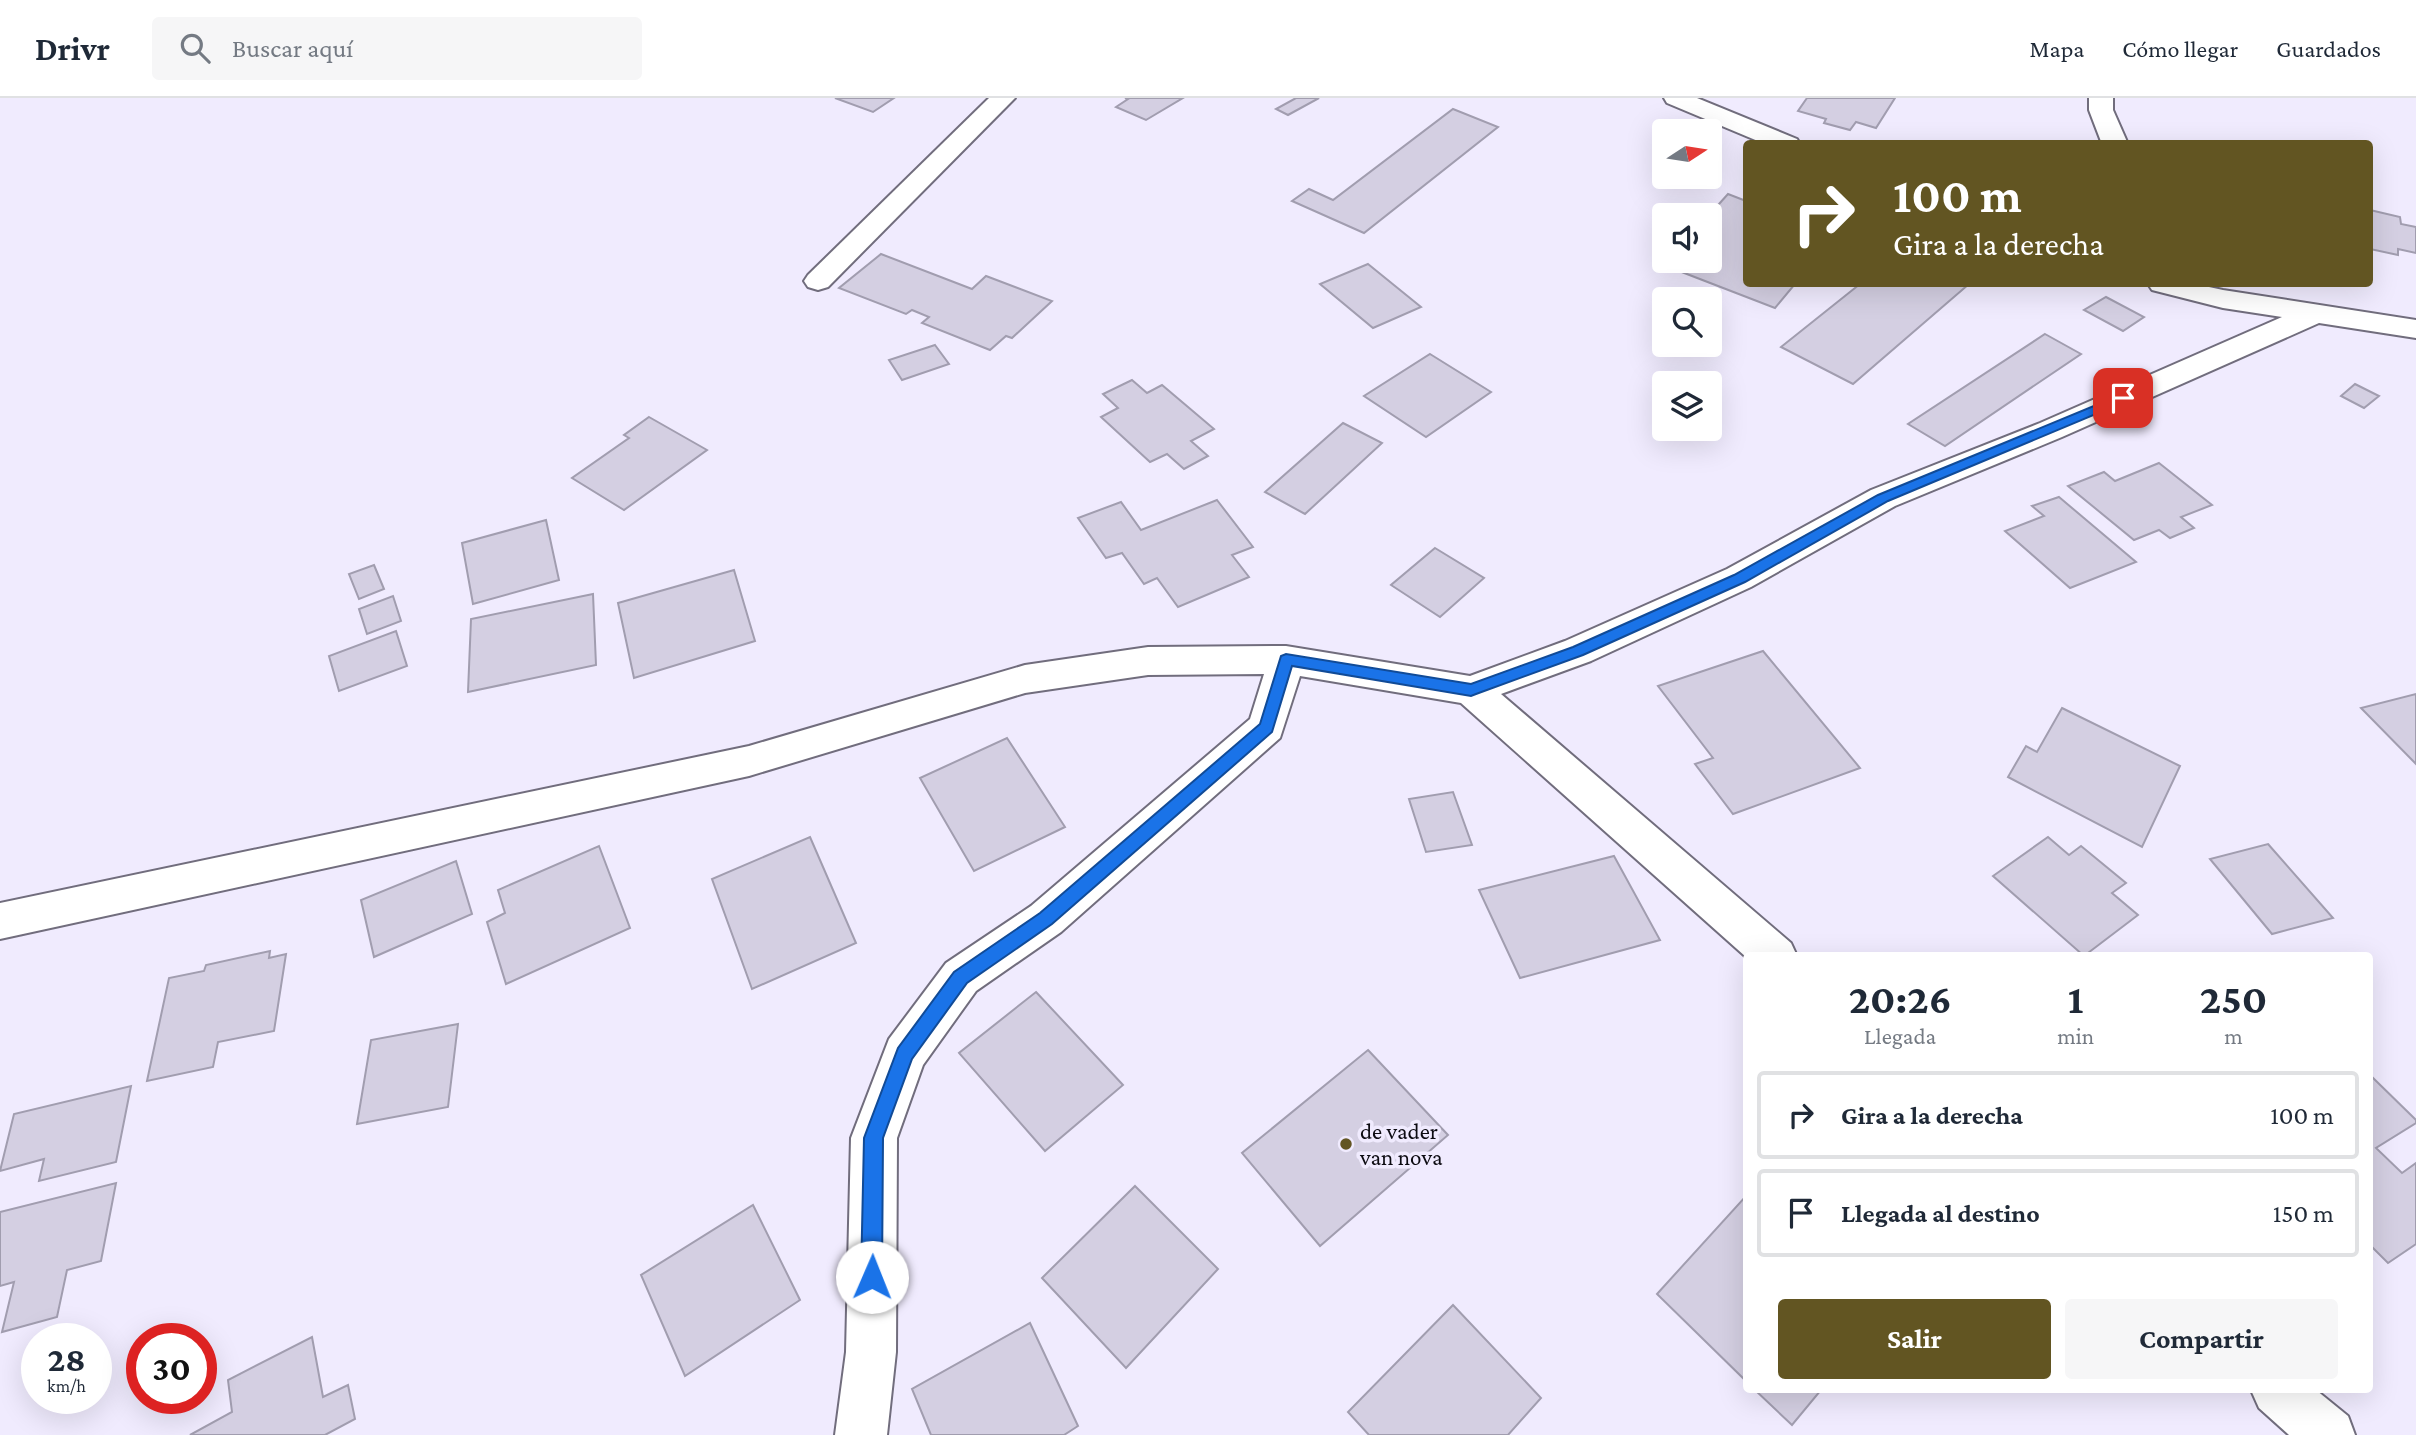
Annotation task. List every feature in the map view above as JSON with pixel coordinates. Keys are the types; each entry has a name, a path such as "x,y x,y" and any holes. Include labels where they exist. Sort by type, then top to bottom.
{"street":[{"path":"818,281 1003,98"},
{"path":"1676,98 1778,140"},
{"path":"2101,98 2101,110 2113,140"},
{"path":"2186,287 2217,291 2314,314 2416,328"},
{"path":"0,921 749,761 1025,679 1148,661 1286,660 1471,690 1578,651 1740,579 1883,498 2051,430 2314,314"},
{"path":"861,1435 871,1352 874,1138 905,1055 961,977 1046,919 1267,727 1286,660"},
{"path":"1471,690 1771,952"},
{"path":"2280,1393 2329,1435"}],"building":[{"path":"835,98 894,98 873,112"},
{"path":"1125,98 1183,98 1146,120 1116,107 1128,99"},
{"path":"1296,98 1319,98 1288,115 1276,109"},
{"path":"1807,98 1895,98 1876,128 1856,122 1850,130 1824,123 1826,119 1798,111"},
{"path":"1453,109 1498,127 1364,233 1292,201 1309,189 1333,200"},
{"path":"1728,194 1743,200 1743,287 1792,287 1775,308 1684,273 1722,273 1720,203"},
{"path":"2373,211 2400,217 2401,224 2416,227 2416,253 2398,249 2398,255 2373,250"},
{"path":"881,254 972,289 986,276 1052,301 1012,338 1006,336 990,350 922,323 929,317 912,310 906,314 839,288"},
{"path":"1368,264 1421,307 1373,328 1320,284"},
{"path":"1856,287 1966,287 1853,384 1781,347"},
{"path":"2106,297 2144,317 2123,331 2084,310"},
{"path":"2045,334 2081,354 1945,446 1908,424"},
{"path":"935,345 949,364 902,380 889,360"},
{"path":"1430,354 1491,392 1426,437 1364,396"},
{"path":"1132,380 1147,393 1162,385 1214,429 1191,441 1208,456 1184,469 1167,454 1150,462 1101,417 1118,408 1103,394"},
{"path":"2355,384 2379,396 2364,408 2341,396"},
{"path":"649,417 707,450 624,510 572,478 629,438 624,435"},
{"path":"1343,423 1382,443 1305,514 1265,492"},
{"path":"2159,463 2212,505 2181,517 2194,528 2170,538 2159,530 2134,540 2068,486 2104,472 2115,481"},
{"path":"2059,497 2136,562 2070,588 2005,531 2044,516 2032,506"},
{"path":"1217,500 1253,547 1232,555 1249,577 1178,607 1157,578 1144,584 1122,553 1106,558 1078,518 1121,502 1141,530"},
{"path":"546,520 559,580 473,604 462,543"},
{"path":"1435,548 1484,578 1440,617 1391,585"},
{"path":"374,565 384,589 359,599 349,574"},
{"path":"734,570 755,641 634,678 618,603"},
{"path":"593,594 596,665 468,692 471,619"},
{"path":"393,596 401,621 367,634 359,609"},
{"path":"396,631 407,666 339,691 329,656"},
{"path":"1763,651 1860,768 1733,814 1695,764 1713,758 1658,686"},
{"path":"2416,694 2416,764 2361,708"},
{"path":"2062,708 2180,766 2142,847 2008,777 2026,746 2037,752"},
{"path":"1007,738 1065,827 974,871 920,778"},
{"path":"1453,792 1472,845 1426,852 1409,799"},
{"path":"810,837 856,943 752,989 712,879"},
{"path":"2048,837 2069,855 2081,846 2126,883 2112,893 2138,915 2089,952 2079,952 1993,876"},
{"path":"2268,844 2333,918 2272,934 2210,859"},
{"path":"599,846 630,928 506,984 487,922 505,913 498,890"},
{"path":"1614,856 1660,940 1520,978 1479,890"},
{"path":"456,861 472,914 374,957 361,900"},
{"path":"270,951 269,958 286,954 274,1031 218,1042 213,1067 147,1081 169,978 204,971 206,965"},
{"path":"1036,992 1123,1085 1045,1151 959,1053"},
{"path":"458,1024 448,1107 357,1124 371,1040"},
{"name":"de vader van nova","path":"1368,1050 1448,1135 1320,1246 1242,1153"},
{"path":"2373,1078 2416,1120 2416,1123 2376,1148 2402,1173 2416,1163 2416,1244 2388,1263 2373,1248"},
{"path":"131,1086 116,1162 39,1181 44,1159 0,1171 14,1114"},
{"path":"116,1183 101,1261 67,1270 57,1317 35,1323 21,1323 21,1327 2,1332 14,1282 0,1286 0,1212"},
{"path":"1135,1186 1218,1269 1126,1368 1042,1278"},
{"path":"1743,1199 1743,1378 1657,1294"},
{"path":"753,1205 800,1300 685,1376 641,1275"},
{"path":"1453,1305 1541,1398 1508,1435 1369,1435 1348,1412"},
{"path":"1030,1323 1078,1426 1064,1435 931,1435 912,1389"},
{"path":"312,1337 323,1397 348,1385 355,1419 325,1435 190,1435 232,1412 228,1380"},
{"path":"1758,1393 1819,1393 1792,1425"}],"place":[{"name":"de vader van nova","path":"1346,1144"}],"route":[{"path":"872,1277 874,1138 905,1055 961,977 1046,919 1267,727 1286,660 1471,690 1578,651 1740,579 1883,498 2123,398"}]}
